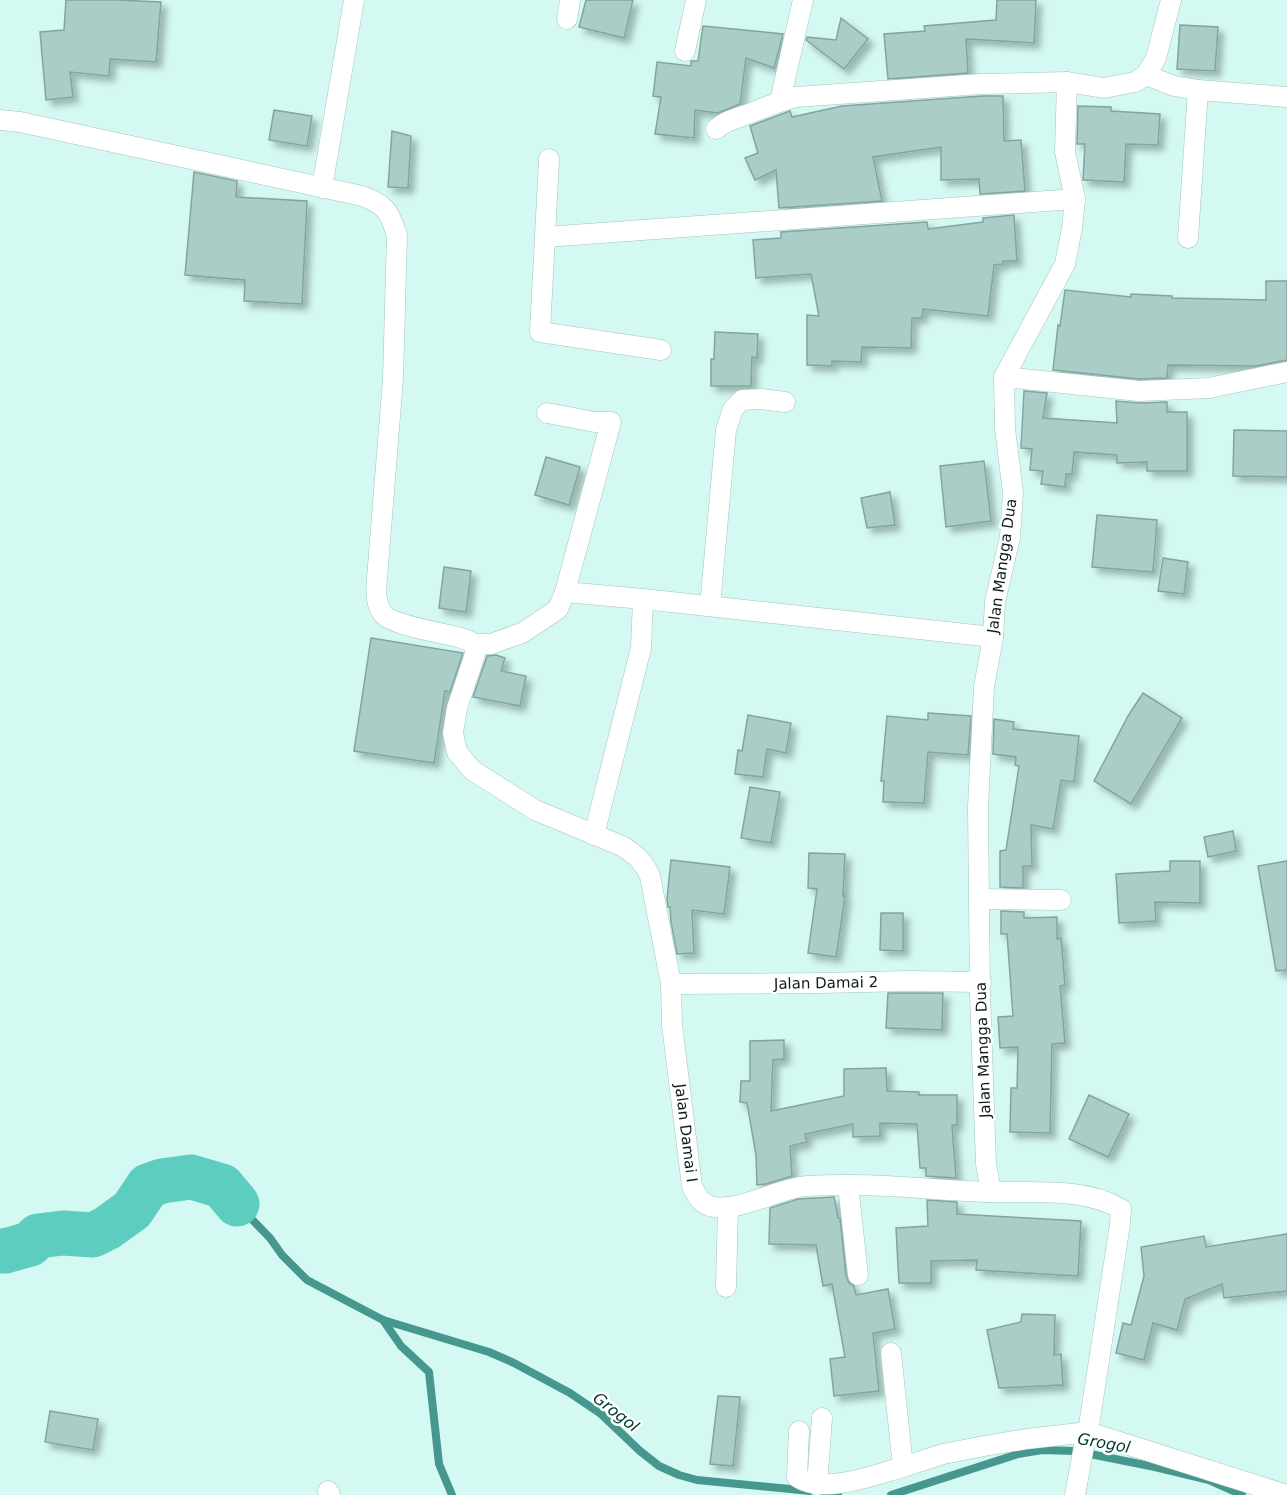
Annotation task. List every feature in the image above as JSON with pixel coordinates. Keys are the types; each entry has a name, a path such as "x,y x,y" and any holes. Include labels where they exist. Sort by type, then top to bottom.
{"street":[{"path":"322,188 354,0"},
{"path":"685,51 696,0"},
{"path":"780,101 802,0"},
{"path":"716,129 725,121 796,97 981,84 1067,82 1104,88 1135,81 1146,75 1156,58 1171,0"},
{"path":"1146,75 1174,86 1198,90 1287,97"},
{"name":"Jalan Mangga Dua","path":"991,1192 986,1164 980,1006 978,807 984,687 993,637 995,602 1010,537 1013,493 1005,429 1004,377 1065,264 1075,199 1065,152 1067,82"},
{"path":"1188,238 1198,90"},
{"path":"0,120 362,196 379,203 390,216 397,235 393,379 376,578 376,597 382,612 388,618 403,624 465,639 475,644 491,644 522,633 558,609 565,592 611,422 595,422 547,413"},
{"path":"549,159 540,332 661,350"},
{"path":"544,237 1075,199"},
{"path":"1004,377 1139,391 1209,388 1287,372"},
{"path":"710,606 726,430 733,409 742,400 761,399 785,402"},
{"path":"565,592 644,598 993,637"},
{"path":"594,835 641,648 644,598"},
{"path":"475,644 477,648 457,708 453,733 457,752 472,770 535,810 622,846 645,865 650,876 671,984"},
{"path":"980,899 1061,900"},
{"name":"Jalan Damai 2","path":"671,984 981,982"},
{"name":"Jalan Damai I","path":"671,984 672,1024 692,1186 701,1203 712,1207 728,1207 805,1186 870,1185 991,1192"},
{"path":"848,1185 858,1275"},
{"path":"991,1192 1044,1191 1107,1201 1121,1209 1076,1495"},
{"path":"726,1287 728,1207"},
{"path":"891,1353 903,1467"},
{"path":"817,1485 822,1418"},
{"path":"799,1431 797,1477 804,1482 817,1485 850,1482 943,1454 984,1446 1027,1439 1086,1439 1287,1495"}],"building":[{"path":"66,0 161,2 156,62 110,59 109,76 70,72 73,97 46,100 40,32 64,30"},
{"path":"586,0 633,0 624,38 579,27"},
{"path":"997,0 1036,0 1034,43 966,39 968,73 888,79 884,34 925,31 924,26 996,20"},
{"path":"841,18 868,39 844,69 806,40 807,37 836,40"},
{"path":"1180,25 1218,27 1215,71 1177,69"},
{"path":"703,26 783,34 774,68 746,58 740,104 718,113 695,110 694,138 655,134 661,97 653,96 657,62 691,66 691,61 698,61"},
{"path":"1003,96 1004,141 1021,140 1025,191 980,194 979,179 941,180 941,147 873,157 882,201 779,208 776,170 755,180 745,158 758,153 750,126 790,111 792,117 842,106"},
{"path":"1078,106 1111,107 1111,111 1160,114 1158,145 1126,144 1124,182 1083,180 1085,144 1077,144"},
{"path":"274,110 312,116 307,146 269,140"},
{"path":"392,131 411,136 408,188 388,187"},
{"path":"194,172 237,181 236,197 307,201 302,304 244,301 245,280 185,275"},
{"path":"1014,215 1017,261 1003,261 1003,264 994,265 988,316 923,309 922,318 912,318 911,348 862,347 861,362 832,361 832,366 807,365 807,315 819,316 811,274 756,278 753,240 781,238 781,232 927,222 928,229 983,222 983,218"},
{"path":"1266,281 1287,281 1287,360 1256,366 1168,365 1167,378 1139,379 1053,370 1065,290 1131,297 1131,294 1172,296 1172,298 1266,300"},
{"path":"715,332 758,334 757,358 752,357 751,386 711,386 711,359 714,359"},
{"path":"1024,391 1047,393 1043,418 1117,423 1116,401 1167,402 1167,412 1187,412 1187,471 1147,471 1147,462 1117,463 1117,455 1074,452 1072,474 1066,474 1065,487 1041,484 1043,471 1030,470 1032,449 1021,448"},
{"path":"1234,430 1287,431 1287,477 1233,476"},
{"path":"546,457 580,467 569,505 535,495"},
{"path":"984,461 991,521 946,527 940,466"},
{"path":"890,492 895,525 867,528 861,498"},
{"path":"1097,515 1157,520 1153,572 1092,567"},
{"path":"1163,558 1188,562 1184,594 1158,591"},
{"path":"444,567 471,571 466,612 439,608"},
{"path":"371,638 463,653 450,692 445,691 434,763 354,751"},
{"path":"496,655 505,658 501,671 526,676 520,706 473,697 487,656"},
{"path":"1143,693 1182,718 1131,804 1094,781 1128,716"},
{"path":"928,713 971,716 968,755 928,752 924,803 883,802 884,781 881,781 887,716 928,720"},
{"path":"748,715 791,723 786,753 767,749 763,777 735,774 738,750 742,751"},
{"path":"994,719 1014,722 1013,729 1079,736 1074,782 1061,780 1053,829 1031,825 1032,866 1023,866 1023,888 1000,887 1000,851 1006,850 1019,766 1015,765 1016,757 993,754"},
{"path":"750,787 780,792 771,843 741,838"},
{"path":"1233,831 1236,851 1208,857 1204,837"},
{"path":"809,853 845,854 843,896 845,896 836,957 808,953 817,889 808,888"},
{"path":"671,860 730,867 724,914 692,910 694,953 677,954 667,899"},
{"path":"1170,861 1200,861 1200,903 1155,902 1156,921 1119,923 1116,874 1170,871"},
{"path":"1287,861 1287,970 1276,971 1258,866"},
{"path":"1001,911 1024,912 1024,918 1057,917 1057,939 1061,938 1065,985 1060,986 1065,1043 1052,1044 1050,1133 1010,1132 1011,1088 1017,1088 1018,1047 1000,1048 998,1017 1013,1016 1007,934 1001,934"},
{"path":"881,913 903,913 903,951 880,950"},
{"path":"888,993 943,993 942,1030 886,1028"},
{"path":"784,1040 784,1059 773,1060 771,1111 844,1096 844,1069 886,1068 887,1091 919,1092 919,1095 957,1095 957,1125 952,1125 956,1178 926,1176 926,1168 920,1168 917,1124 880,1123 880,1136 853,1137 853,1124 805,1134 807,1142 790,1146 792,1176 757,1185 756,1155 747,1103 740,1102 741,1081 750,1081 750,1041"},
{"path":"1089,1095 1129,1114 1108,1157 1069,1139"},
{"path":"834,1197 838,1218 840,1218 846,1276 849,1283 854,1286 856,1295 888,1289 895,1329 873,1333 879,1391 834,1396 830,1359 845,1357 832,1284 823,1286 816,1245 769,1244 770,1208 798,1199"},
{"path":"927,1200 957,1202 957,1214 1081,1221 1078,1276 976,1270 977,1260 931,1261 931,1283 899,1283 896,1228 928,1226"},
{"path":"1287,1234 1287,1291 1224,1298 1222,1284 1185,1299 1177,1330 1153,1323 1144,1360 1116,1353 1123,1323 1131,1325 1144,1276 1141,1247 1204,1236 1206,1247"},
{"path":"1022,1314 1055,1315 1054,1355 1061,1354 1063,1385 999,1388 987,1330 1021,1322"},
{"path":"718,1396 740,1397 733,1466 710,1464"},
{"path":"50,1411 98,1419 93,1450 45,1442"}],"waterway":[{"path":"0,1251 30,1244 38,1236 63,1233 93,1235 132,1210 148,1186 162,1181 191,1177 222,1186 237,1204"},
{"name":"Grogol","path":"237,1204 307,1280 383,1320 489,1352 514,1363 570,1393 601,1414 659,1466 697,1480 810,1491"},
{"name":"Grogol","path":"383,1320 401,1346 429,1372 439,1464 452,1495"},
{"name":"Grogol","path":"891,1495 1018,1454 1042,1450 1075,1451 1155,1467 1209,1480 1242,1495"},
{"name":"Grogol","path":"822,1493 838,1495"}]}
